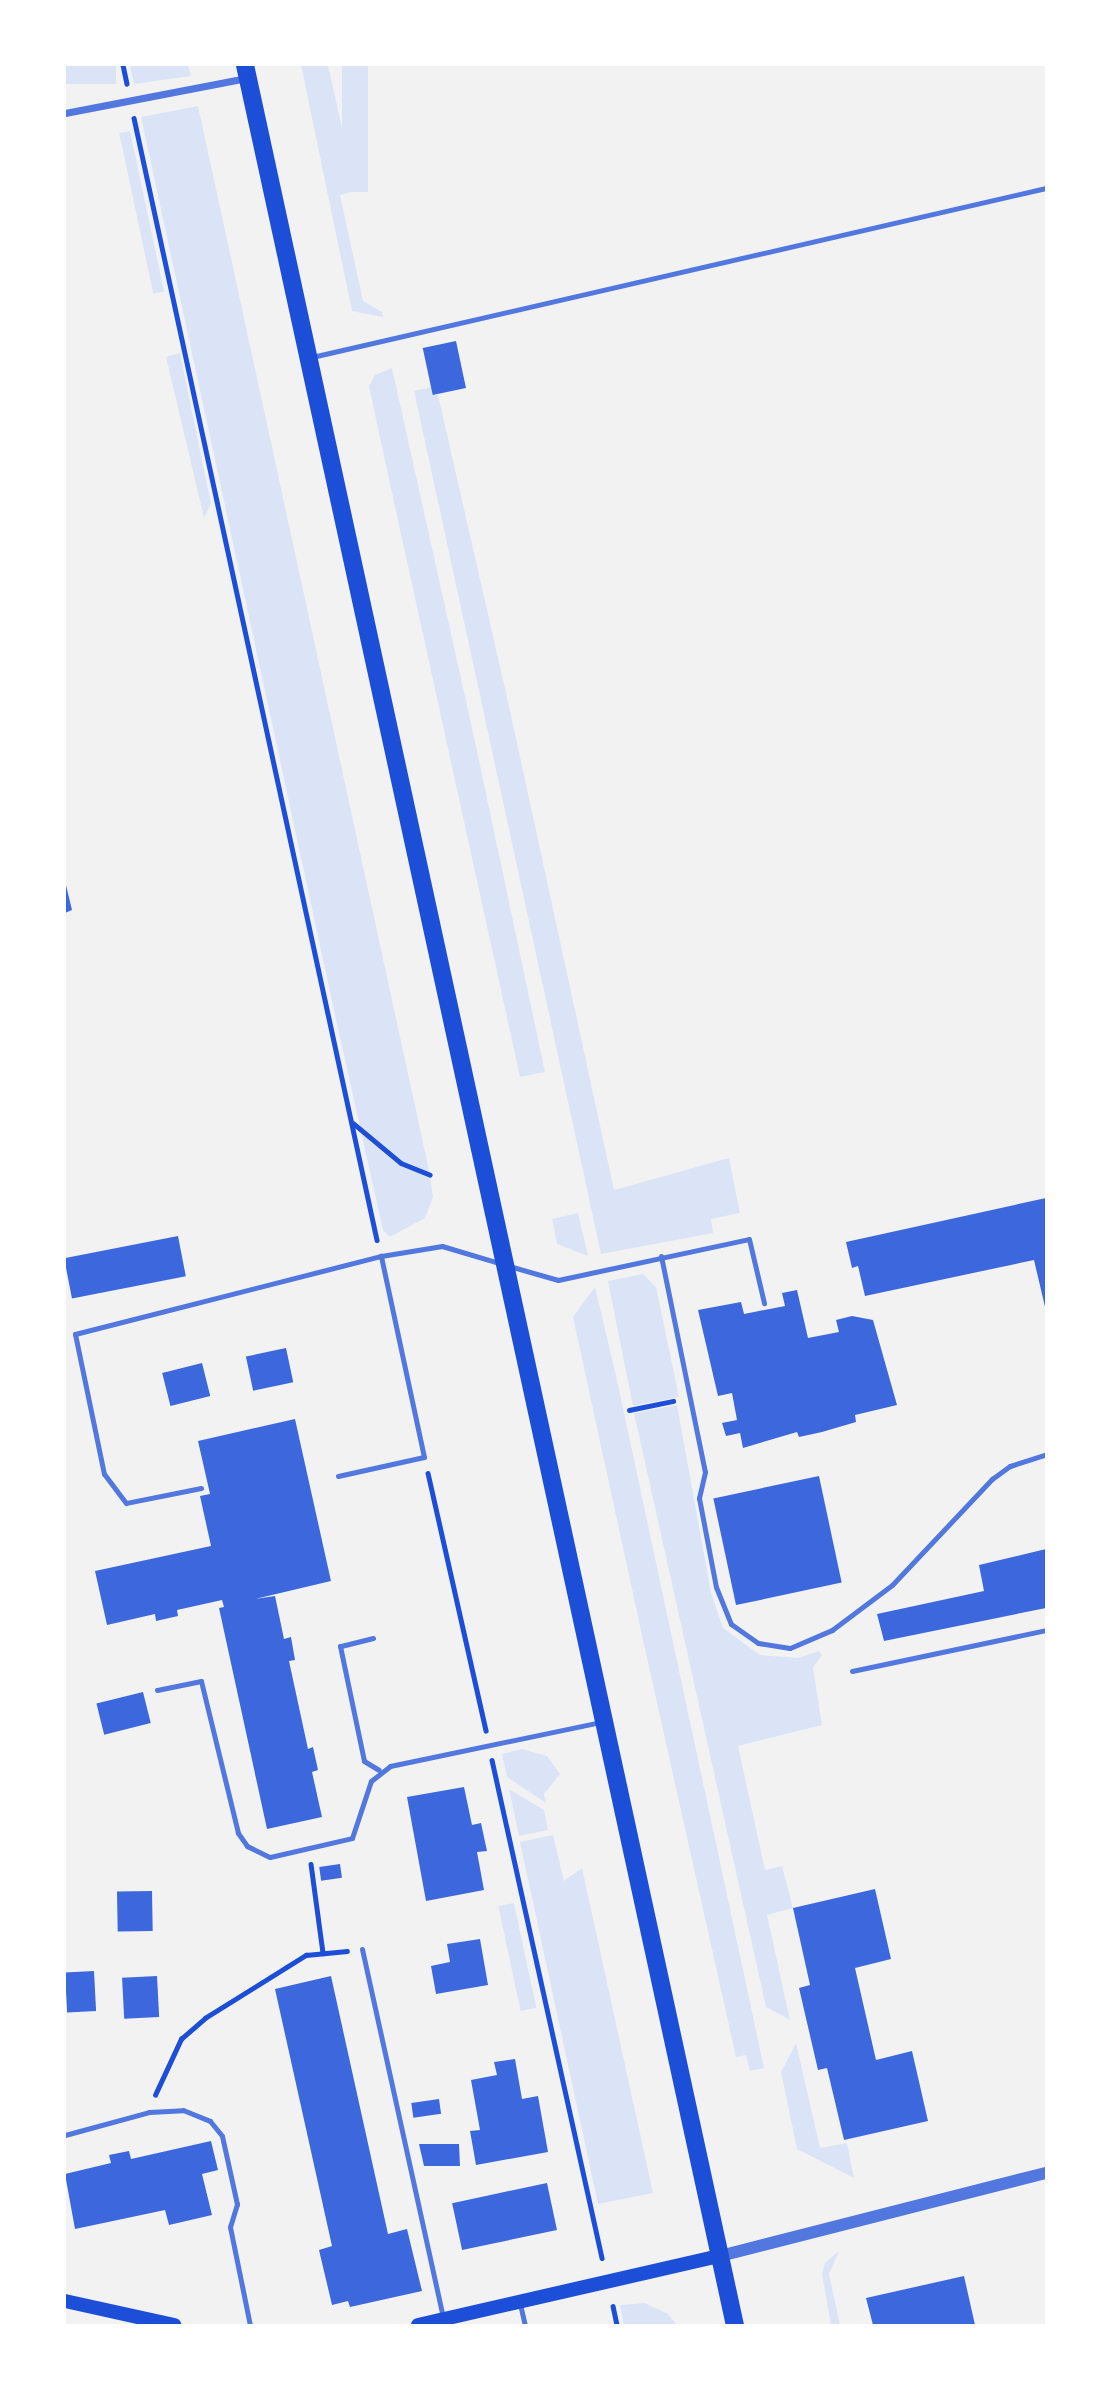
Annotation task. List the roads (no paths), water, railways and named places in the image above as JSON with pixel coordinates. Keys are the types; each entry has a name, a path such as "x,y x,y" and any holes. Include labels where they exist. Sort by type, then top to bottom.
{"main road":[{"path":"246,72 607,1721 735,2325"},
{"path":"418,2325 520,2304 720,2256"},
{"path":"65,2301 151,2323 174,2325"}],"street":[{"path":"65,113 246,72"},
{"path":"720,2256 1046,2172"}],"lane":[{"path":"309,357 1046,188"},
{"path":"65,1336 381,1256 442,1246 558,1280 748,1239 764,1303"},
{"path":"338,1476 424,1457 381,1256"},
{"path":"661,1256 705,1472 699,1498 716,1587 731,1624 773,1648 810,1643 832,1630 892,1585 992,1479 1010,1466 1046,1454"},
{"path":"75,1334 104,1474 126,1503 201,1488"},
{"path":"852,1671 1046,1630"},
{"path":"373,1638 340,1646 364,1761 379,1770"},
{"path":"157,1690 201,1681 238,1833 247,1846 270,1857 352,1838 371,1781 379,1770 607,1721"},
{"path":"362,1949 443,2320"},
{"path":"65,2135 149,2112 183,2110 210,2121 222,2136 237,2204 230,2227 250,2325"},
{"path":"520,2304 525,2325"}]}
